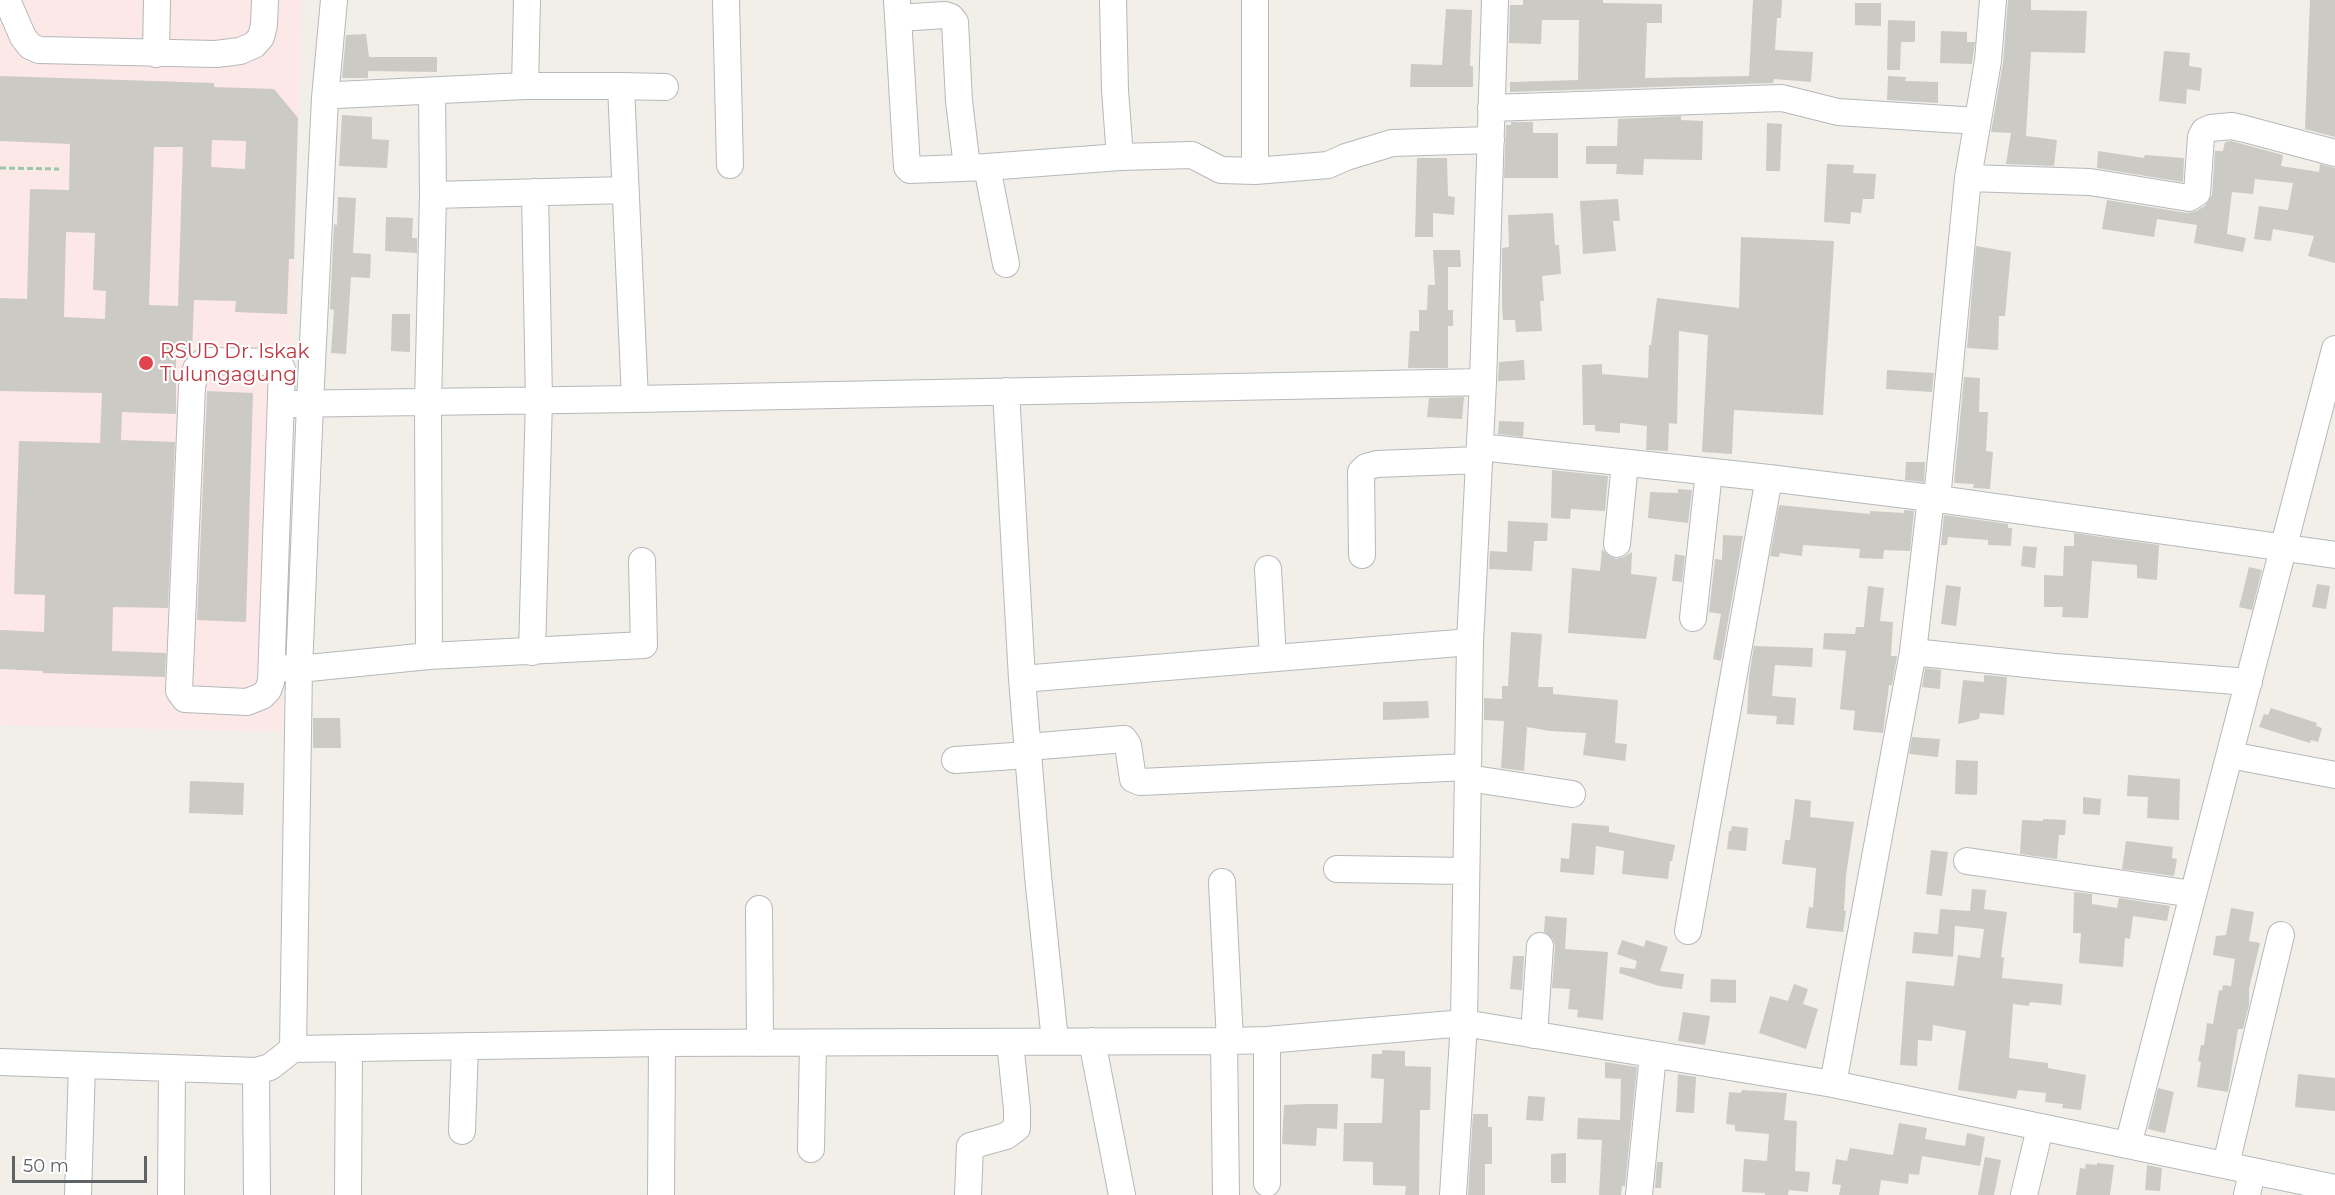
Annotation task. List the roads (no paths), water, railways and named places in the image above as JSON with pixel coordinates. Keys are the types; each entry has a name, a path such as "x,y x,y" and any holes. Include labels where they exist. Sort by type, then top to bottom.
{"street":[{"path":"7,0 23,37 30,46 39,50 156,54 216,54 240,51 254,45 261,37 264,26 265,0"},
{"path":"156,54 157,0"},
{"path":"293,1049 299,669 325,98 334,0"},
{"path":"525,86 526,0"},
{"path":"726,0 730,165"},
{"path":"1113,0 1115,90 1120,157"},
{"path":"1255,0 1255,171"},
{"path":"1453,1195 1464,1023 1470,642 1483,382 1495,0"},
{"path":"1833,1084 1912,652 1934,498 1968,178 1988,61 1993,0"},
{"path":"1006,264 977,167 959,101 955,22 951,17 945,15 897,9 907,167 910,170 977,167 1120,157 1192,155 1221,170 1255,171 1328,165 1346,157 1392,144 1491,140"},
{"path":"337,95 525,86 665,87"},
{"path":"621,87 635,399"},
{"path":"429,656 428,403 433,195 432,91"},
{"path":"1491,108 1782,98 1838,112 1977,121"},
{"path":"1968,178 2090,182 2189,198 2197,193 2201,137 2204,131 2211,128 2232,126 2335,153"},
{"path":"433,195 625,190"},
{"path":"532,652 539,400 535,192"},
{"path":"2128,1145 2335,349"},
{"path":"203,362 278,362 282,369 272,668 268,690 256,700 247,702 185,699 179,691 192,387 196,369 203,362"},
{"path":"281,404 1483,382"},
{"path":"1006,391 1022,679 1038,876 1055,1041"},
{"path":"1362,555 1361,472 1366,467 1480,454 1625,463 1769,478 1934,498 2335,555"},
{"path":"1617,544 1625,463"},
{"path":"1693,618 1709,472"},
{"path":"1688,931 1769,478"},
{"path":"272,668 299,669 429,656 644,645 642,561"},
{"path":"1268,569 1273,658"},
{"path":"1022,679 1470,642"},
{"path":"1912,652 2055,667 2249,682"},
{"path":"955,760 1124,739 1128,745 1132,779 1140,782 1468,773 1572,794"},
{"path":"2230,755 2335,775"},
{"path":"1967,861 2193,894"},
{"path":"1338,869 1466,871"},
{"path":"1222,882 1227,1041 1226,1195"},
{"path":"759,909 760,1043"},
{"path":"2226,1164 2280,935"},
{"path":"1534,1035 1540,946"},
{"path":"0,1062 256,1071 270,1067 293,1049 662,1043 1227,1041 1267,1040 1464,1023 1833,1084 2040,1128 2226,1164 2250,1183 2335,1188"},
{"path":"1267,1040 1267,1183"},
{"path":"1092,1041 1122,1195"},
{"path":"968,1195 970,1146 1012,1134 1017,1128 1010,1042"},
{"path":"661,1195 662,1043"},
{"path":"811,1149 813,1043"},
{"path":"462,1131 465,1046"},
{"path":"348,1195 349,1048"},
{"path":"1639,1195 1653,1055"},
{"path":"78,1195 82,1065"},
{"path":"171,1195 172,1069"},
{"path":"256,1071 257,1195"},
{"path":"2024,1195 2040,1128"}],"place":[{"name":"RSUD Dr. Iskak Tulungagung","path":"146,363"}]}
